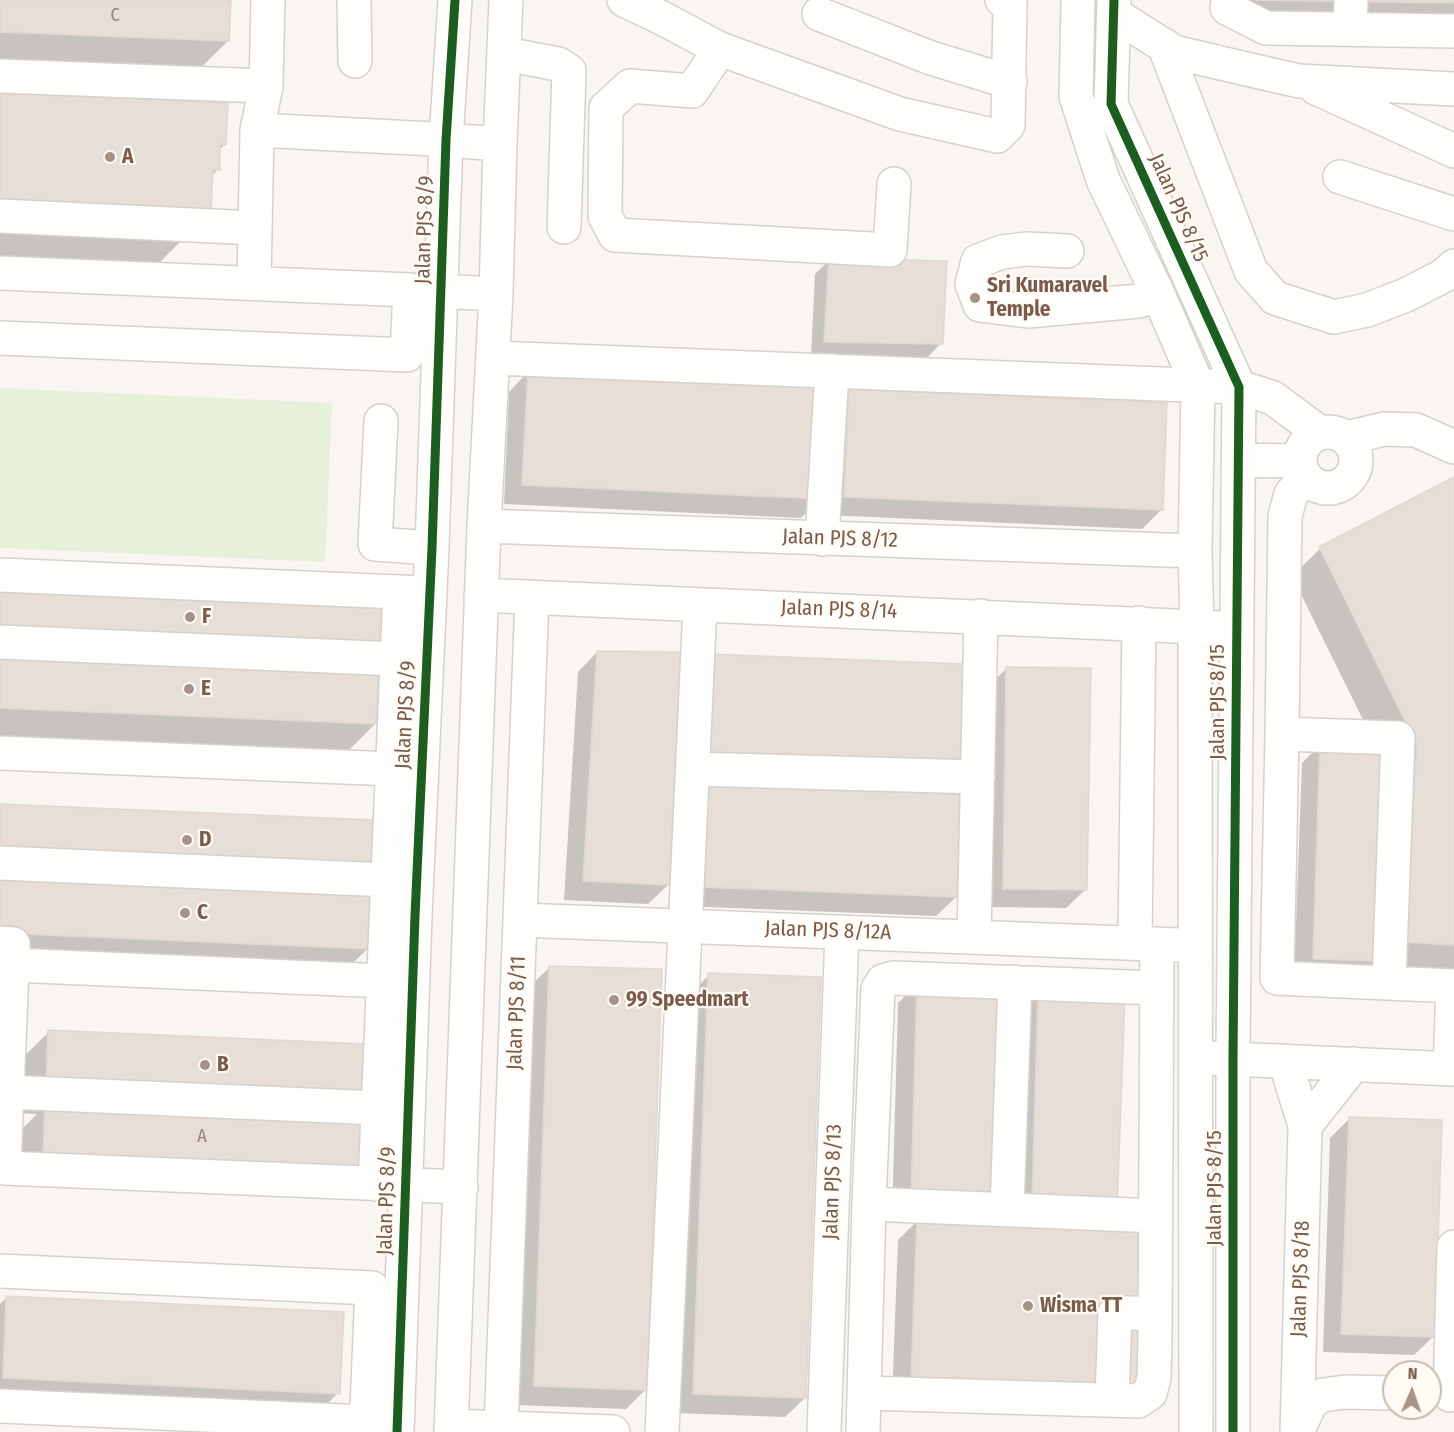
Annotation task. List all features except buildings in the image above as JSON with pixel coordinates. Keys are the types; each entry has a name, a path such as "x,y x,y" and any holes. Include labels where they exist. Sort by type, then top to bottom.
{"street":[{"path":"254,283 257,130 266,86 268,0"},
{"path":"354,0 355,61"},
{"name":"Jalan PJS 8/9","path":"382,1427 390,1184 415,916 415,592 432,548 426,291 446,140 455,0"},
{"path":"506,0 451,1429 501,1428 613,1432"},
{"path":"624,0 720,49 900,114 997,136 1008,125 1010,81 1010,2 1002,0"},
{"name":"Jalan PJS 8/15","path":"1078,0 1076,96 1103,180 1158,294 1198,386 1196,1432"},
{"path":"1227,0 1227,8 1266,28 1351,15 1454,31"},
{"path":"1114,7 1174,52 1299,81 1454,89"},
{"name":"Jalan PJS 8/15","path":"1114,7 1111,104 1239,387 1233,1059 1233,1432"},
{"path":"819,14 931,58 1010,81"},
{"path":"1164,45 1251,271 1275,298 1334,317 1367,310 1407,296 1443,276 1454,266"},
{"path":"720,49 692,91 630,86 606,108 605,216 615,235 890,250 894,184"},
{"path":"504,54 558,64 569,71 564,227"},
{"path":"0,76 266,86"},
{"path":"1299,81 1454,151"},
{"path":"257,130 500,144"},
{"path":"1340,177 1454,214"},
{"path":"0,216 255,228"},
{"path":"1067,251 1027,249 1002,252 978,261 972,285 980,305 1028,311 1139,301 1158,294"},
{"path":"0,273 496,294"},
{"path":"0,338 407,355 426,291"},
{"path":"493,358 1239,387 1273,398 1334,435 1353,445 1357,455 1354,473 1340,486 1322,488 1313,484 1303,469 1301,451 1312,436 1334,435 1384,429 1416,430 1454,447"},
{"path":"822,539 832,371"},
{"path":"381,421 375,544 432,548"},
{"path":"1239,460 1303,469"},
{"path":"1196,1058 1452,1069 1453,986 1277,978 1285,516 1291,494 1303,469"},
{"name":"Jalan PJS 8/12","path":"484,526 1196,551"},
{"path":"0,574 415,592 397,659 378,1108 390,1184"},
{"name":"Jalan PJS 8/14","path":"482,595 1197,626"},
{"name":"Jalan PJS 8/11","path":"501,1428 532,597"},
{"path":"662,1432 700,605"},
{"path":"974,937 981,616"},
{"path":"865,1393 1138,1401 1150,1393 1154,1378 1155,1328 1157,988 1146,944 1139,623"},
{"path":"1197,626 1236,629"},
{"path":"0,642 397,659"},
{"path":"1282,734 1398,738 1389,983"},
{"path":"0,753 393,769"},
{"path":"693,769 978,777"},
{"path":"0,863 388,880"},
{"name":"Jalan PJS 8/12A","path":"520,920 1196,946"},
{"name":"Jalan PJS 8/13","path":"824,1432 842,932"},
{"path":"384,981 6,954 7,1092 4,1168 461,1187"},
{"path":"863,1432 878,990 883,981 893,978 1157,988"},
{"path":"1007,1210 1015,982"},
{"name":"Jalan PJS 8/18","path":"1285,1061 1305,1126 1297,1432"},
{"path":"1305,1126 1354,1064"},
{"path":"7,1092 378,1108"},
{"path":"870,1204 1156,1216"},
{"path":"1444,1395 1454,1247"},
{"path":"0,1272 372,1288 382,1427 0,1406"},
{"path":"1112,1400 1115,1313 1196,1346"},
{"path":"1299,1342 1304,1359 1311,1368 1346,1392"},
{"path":"1297,1432 1311,1402 1323,1395 1346,1392 1382,1394"}],"green space":[{"path":"0,388 332,403 325,562 0,548"}],"cycle path":[{"path":"397,1432 446,140 455,0"},
{"path":"1114,0 1111,104 1239,387 1233,1059 1233,1432"}],"place":[{"name":"A","path":"110,157"},
{"name":"Sri Kumaravel Temple","path":"975,298"},
{"name":"F","path":"190,617"},
{"name":"E","path":"189,689"},
{"name":"D","path":"187,840"},
{"name":"C","path":"185,913"},
{"name":"99 Speedmart","path":"614,1000"},
{"name":"B","path":"205,1065"},
{"name":"Wisma TT","path":"1028,1306"}]}
